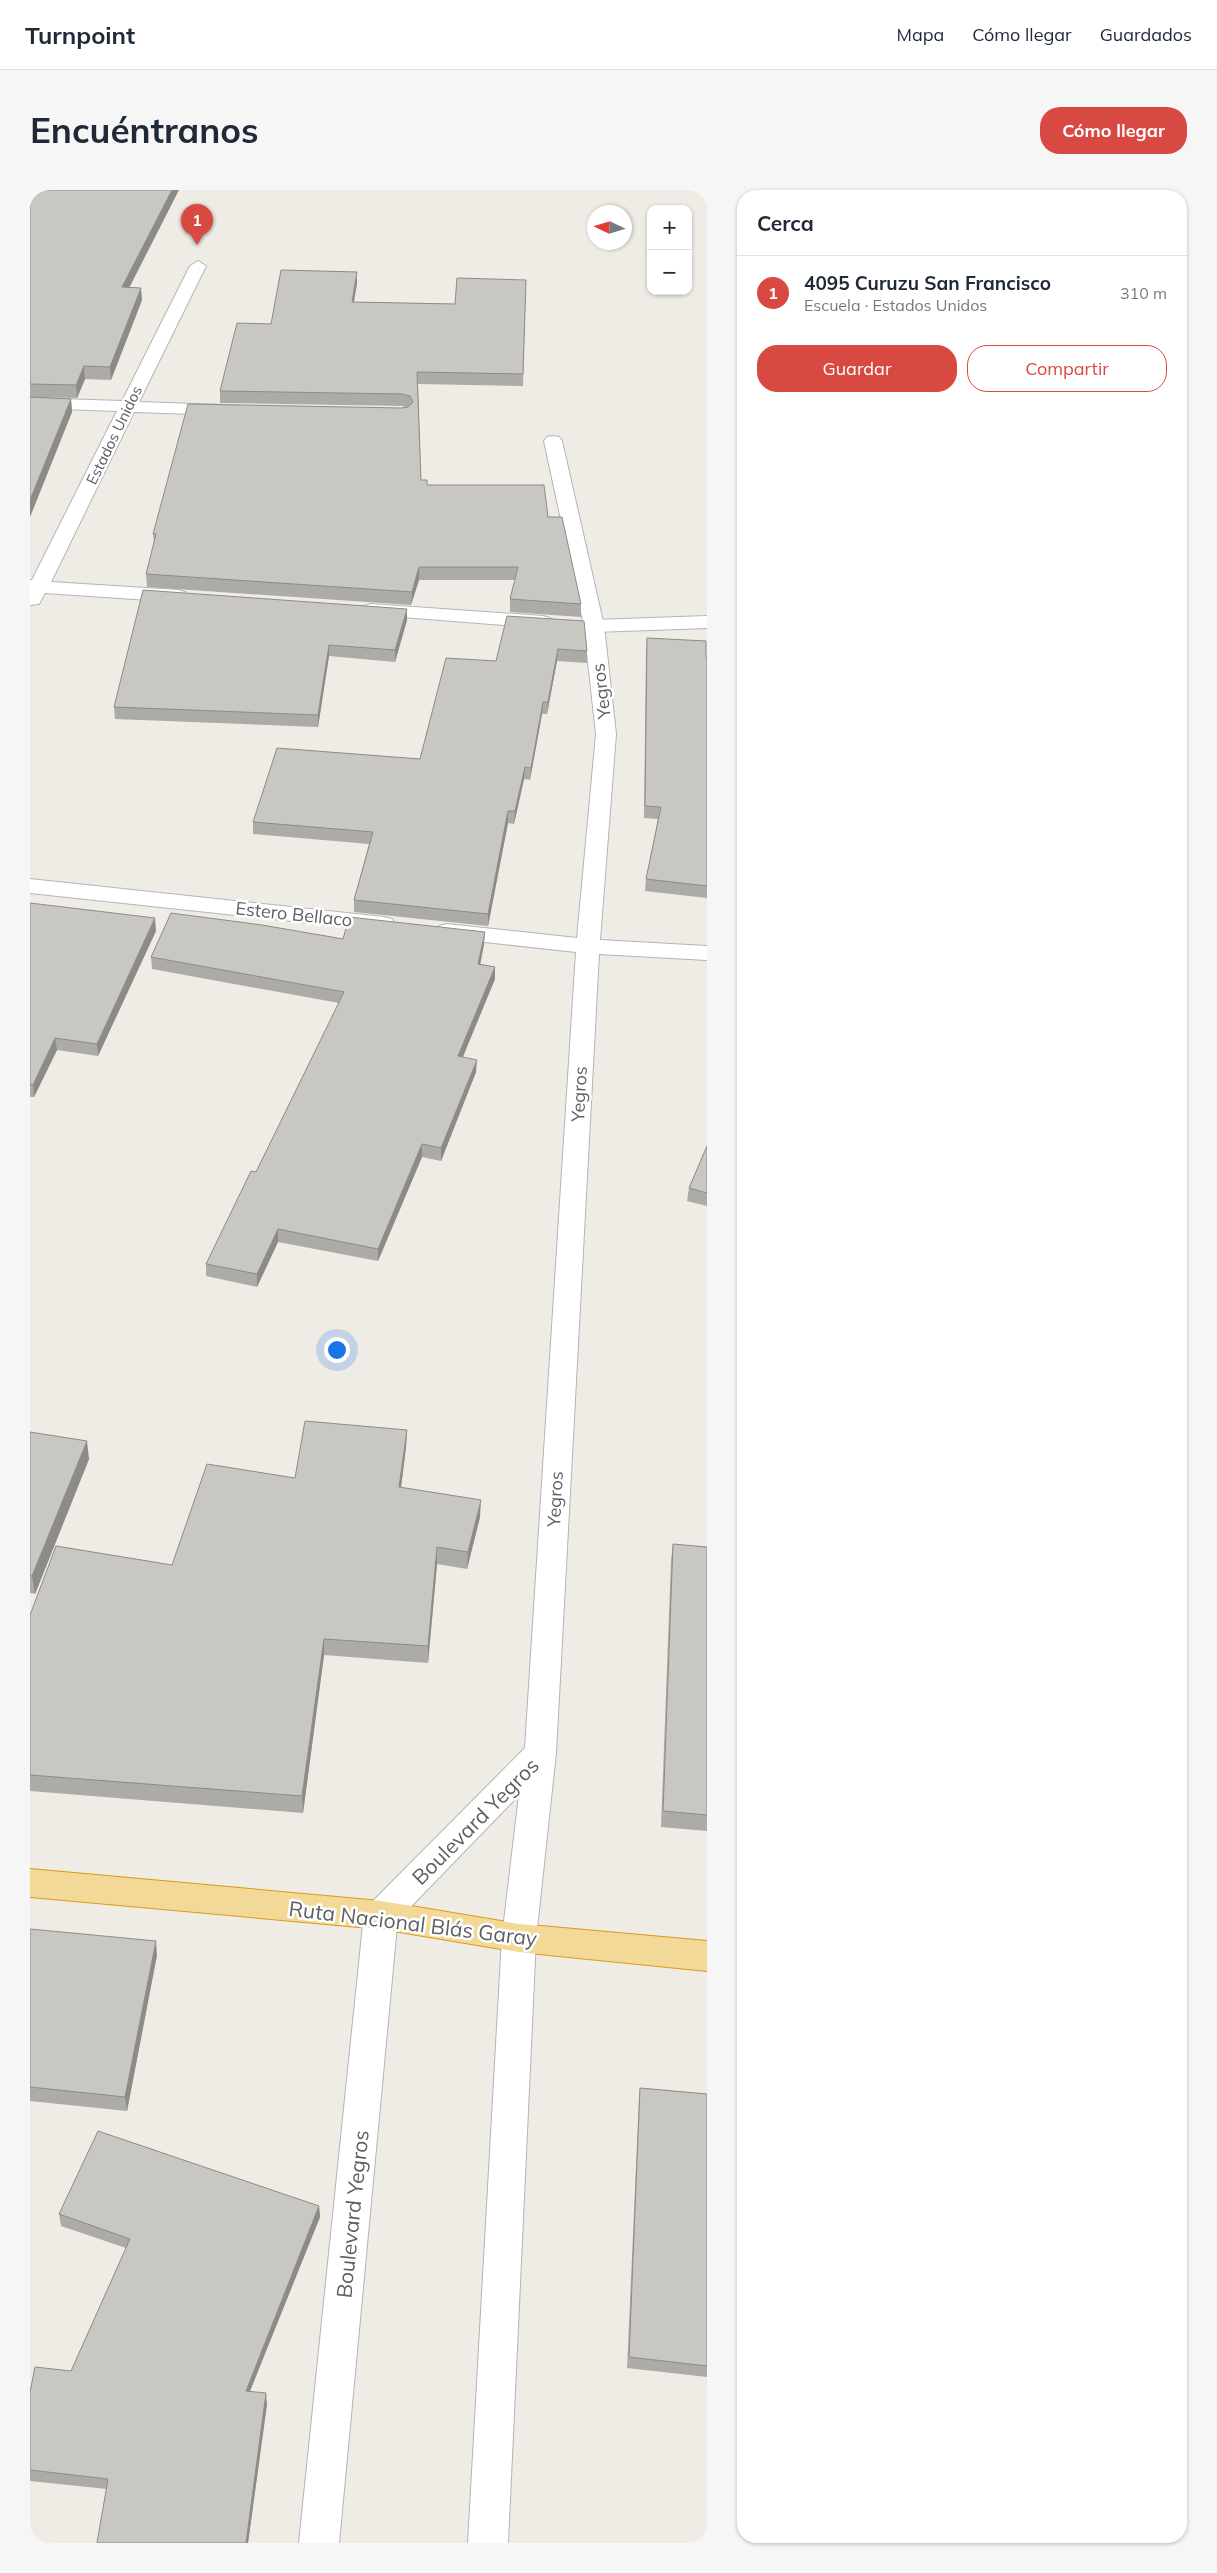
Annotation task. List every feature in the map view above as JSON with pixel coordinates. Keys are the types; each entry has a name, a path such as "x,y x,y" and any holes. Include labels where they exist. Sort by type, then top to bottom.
{"highway":[{"name":"Ruta Nacional Blás Garay","path":"30,1883 381,1915 519,1938 707,1956"}],"street":[{"name":"Estados Unidos","path":"33,592 198,266"},
{"path":"30,403 127,408 245,410"},
{"name":"Yegros","path":"540,1753 588,946 606,734 577,625 553,441"},
{"path":"33,592 197,598"},
{"path":"356,609 577,625 707,622"},
{"name":"Estero Bellaco","path":"30,886 588,946 707,954"},
{"name":"Boulevard Yegros","path":"319,2543 381,1915 540,1753"},
{"name":"Boulevard Yegros","path":"488,2543 519,1938 540,1753"}],"building":[{"path":"30,190 172,190 122,287 141,288 110,367 84,366 76,385 30,384"},
{"path":"281,270 357,272 352,302 455,304 457,278 526,280 523,374 417,372 421,480 427,480 427,485 544,485 548,517 562,517 581,604 510,599 518,567 419,567 412,592 146,574 156,534 153,534 188,404 402,408 408,407 413,402 410,396 402,394 220,391 237,323 271,324"},
{"path":"30,397 71,399 30,500"},
{"path":"143,590 407,609 395,650 329,645 318,715 114,707"},
{"path":"507,616 584,621 587,651 558,649 548,702 543,702 531,768 525,767 515,811 508,811 488,914 354,900 373,832 253,822 277,748 420,759 446,658 496,661"},
{"path":"647,638 706,641 707,886 646,879 661,807 645,806"},
{"path":"30,903 155,918 97,1044 55,1038 33,1085 30,1084"},
{"path":"171,913 262,925 343,939 349,917 485,932 478,964 495,967 458,1056 477,1060 441,1148 422,1144 378,1249 278,1229 257,1274 206,1264 251,1171 256,1172 344,992 151,957"},
{"path":"707,1146 707,1193 689,1188"},
{"path":"305,1421 407,1430 399,1487 481,1500 468,1552 437,1547 428,1646 324,1639 302,1796 30,1775 30,1615 56,1546 172,1565 207,1464 295,1478"},
{"path":"30,1432 87,1441 32,1576 30,1576"},
{"path":"673,1544 707,1547 707,1815 663,1811"},
{"path":"30,1929 156,1941 125,2097 30,2087"},
{"path":"640,2088 707,2094 707,2366 629,2357"},
{"path":"98,2131 319,2206 246,2391 266,2393 246,2543 97,2543 108,2479 30,2470 30,2392 35,2367 71,2371 130,2239 59,2214"}],"place":[{"name":"4095 Curuzu San Francisco","path":"197,245"}]}
